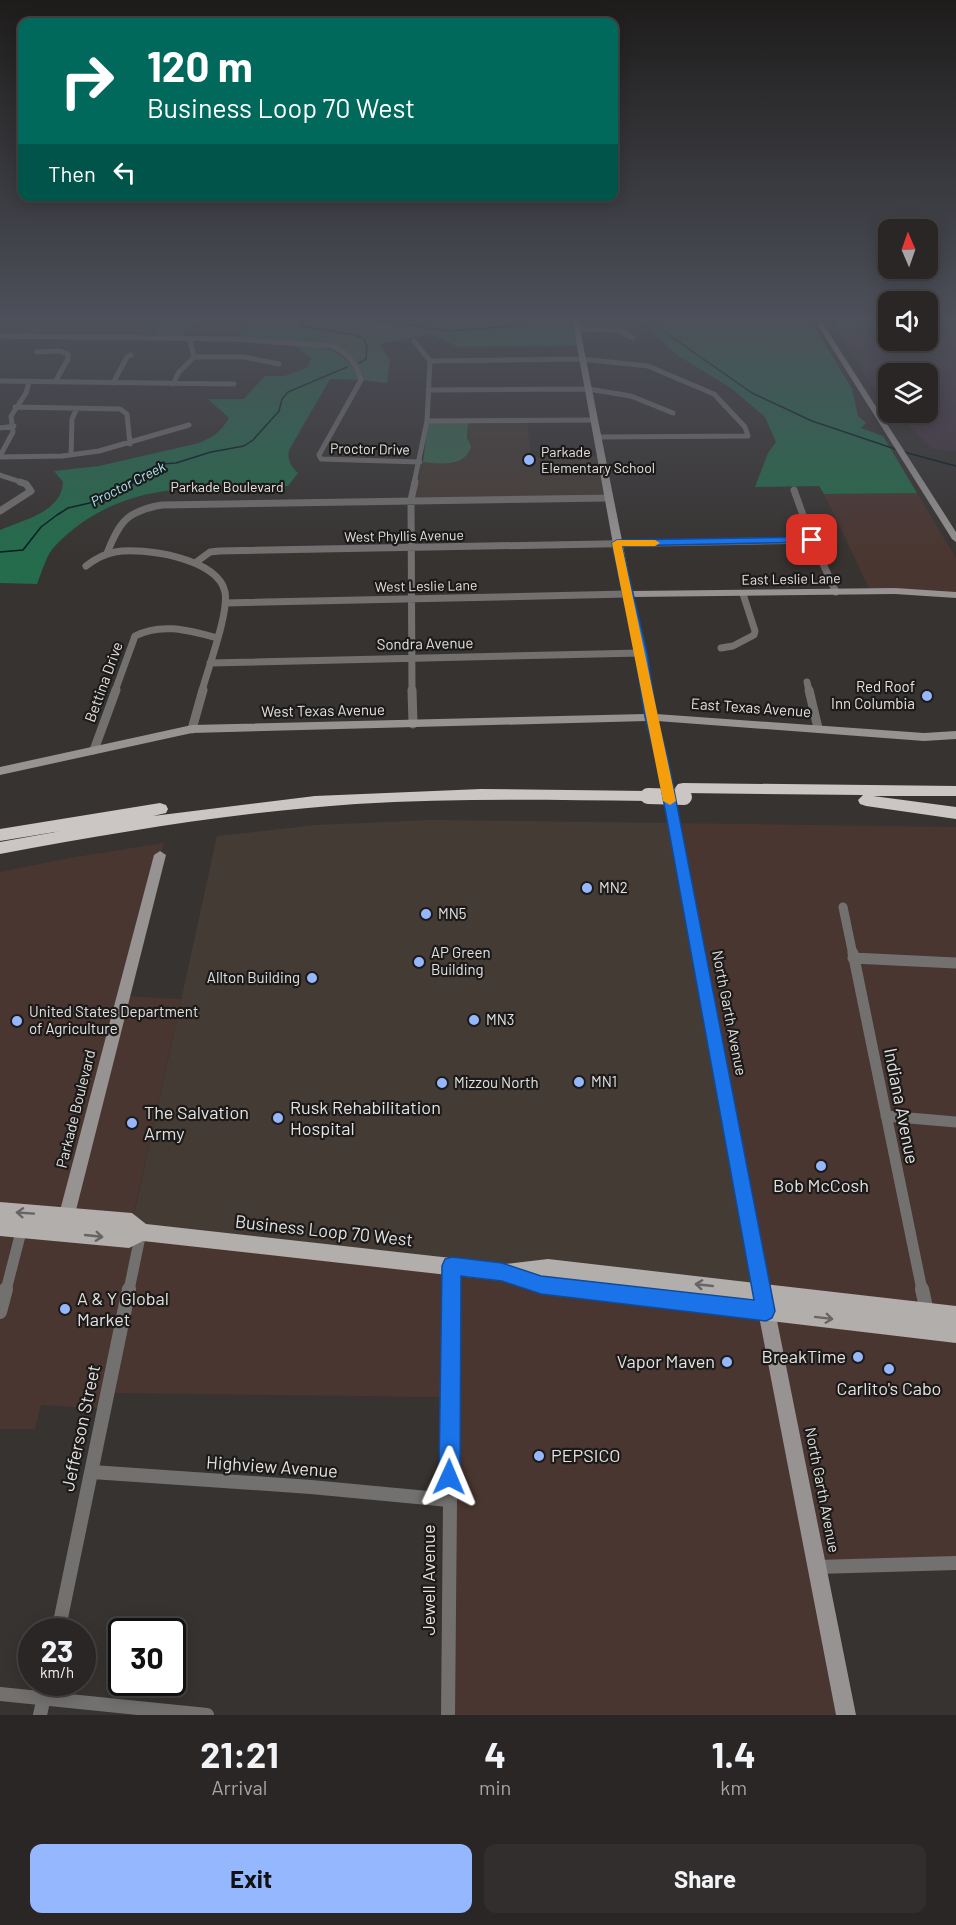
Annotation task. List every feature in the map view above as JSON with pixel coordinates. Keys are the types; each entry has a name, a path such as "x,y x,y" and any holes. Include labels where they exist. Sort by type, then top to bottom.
{"highway":[{"path":"0,835 126,813 315,792 528,786 647,792"},
{"path":"888,790 956,786"},
{"path":"0,848 87,831 211,812 318,801 647,792 956,791"},
{"path":"683,792 866,800 956,801"},
{"path":"866,800 956,813"}],"main road":[{"name":"Business Loop 70 West","path":"0,1211 129,1239 142,1232 452,1266 502,1272 541,1285 956,1333"},
{"name":"Business Loop 70 West","path":"0,1227 22,1228 64,1224"},
{"name":"Business Loop 70 West","path":"502,1272 548,1268 956,1315"}],"street":[{"path":"0,456 12,440 14,426 11,416 21,399"},
{"name":"Proctor Drive","path":"348,399 319,455 321,459 420,462"},
{"path":"413,723 410,598 411,500 420,462 428,399"},
{"name":"North Garth Avenue","path":"590,399 627,594 641,653 651,717 662,759 762,1292 846,1715"},
{"path":"638,399 673,413"},
{"path":"598,437 748,436 745,427 719,399"},
{"path":"868,399 956,539"},
{"path":"15,407 125,411 130,444"},
{"path":"70,455 72,419 77,408"},
{"path":"427,421 595,420"},
{"path":"0,456 70,455 130,444 189,424"},
{"path":"0,428 14,426"},
{"path":"0,475 26,484 30,491 20,500 0,511"},
{"path":"794,490 812,540 836,592"},
{"name":"Parkade Boulevard","path":"108,553 115,532 125,520 144,510 169,503 219,505 608,498"},
{"name":"West Phyllis Avenue","path":"195,563 210,552 219,551 812,540"},
{"path":"86,566 108,553 155,552 195,563 216,575 224,588 226,603 192,729"},
{"name":"East Leslie Lane","path":"627,594 895,591 956,595"},
{"name":"West Leslie Lane","path":"226,603 627,594"},
{"path":"721,648 733,646 753,635 755,631 743,594"},
{"name":"Bettina Drive","path":"94,750 135,636 145,630 160,627 218,638"},
{"name":"Sondra Avenue","path":"210,663 641,653"},
{"path":"807,682 818,728"},
{"name":"West Texas Avenue","path":"0,771 192,729 651,717"},
{"name":"East Texas Avenue","path":"651,717 924,737 956,735"},
{"name":"Parkade Boulevard","path":"64,1224 100,1078 160,855"},
{"name":"Indiana Avenue","path":"843,907 927,1312"},
{"path":"854,957 956,963"},
{"path":"886,1116 956,1122"},
{"path":"0,1312 22,1228"},
{"name":"Jefferson Street","path":"61,1618 142,1232"},
{"name":"Jewell Avenue","path":"448,1715 452,1266"},
{"name":"Highview Avenue","path":"92,1472 311,1487 449,1500"},
{"path":"817,1567 956,1563"},
{"path":"0,1694 41,1708 207,1715"}],"shaded area":[{"path":"938,399 956,399 956,451 932,449 906,423 938,423"},
{"name":"Parkade Elementary School","path":"527,422 531,457 597,456 604,494 415,499 421,462 445,463 463,459 469,453 468,424"},
{"path":"917,493 956,558 956,592 870,590 824,494"},
{"name":"Mizzou North","path":"432,820 674,823 765,1301 131,1229 217,836 316,825"},
{"path":"674,823 956,827 956,1565 818,1568 847,1715 449,1715 442,1397 111,1393 107,1409 41,1405 35,1429 0,1429 0,872 164,843 123,996 181,999 132,1222"}],"green space":[{"path":"208,399 318,399 289,450 290,463 298,473 288,486 194,488 164,491 135,498 107,508 80,524 52,550 37,584 0,583 0,530 40,514 56,501 63,482 54,471 99,466 199,443 216,434 229,418"},
{"path":"744,399 854,399 858,416 866,423 861,428 883,436 917,493 824,494 819,486 755,487 768,453 776,442 765,417"},
{"path":"428,422 474,422 468,424 467,438 471,446 464,458 452,463 423,462"}],"waterway":[{"name":"Proctor Creek","path":"0,552 23,550 41,527 68,508 98,501 133,483 150,469 161,464 176,463 211,452 244,446 253,440 279,411 282,399"},
{"path":"765,399 812,421 898,450"},
{"path":"904,452 956,466"}],"slow traffic":[{"path":"655,543 617,543 670,801"}],"place":[{"name":"Parkade Elementary School","path":"529,460"},
{"name":"Red Roof Inn Columbia","path":"927,696"},
{"name":"MN2","path":"587,888"},
{"name":"MN5","path":"426,914"},
{"name":"AP Green Building","path":"419,962"},
{"name":"Allton Building","path":"312,978"},
{"name":"MN3","path":"474,1020"},
{"name":"United States Department of Agriculture","path":"17,1021"},
{"name":"MN1","path":"579,1082"},
{"name":"Mizzou North","path":"442,1083"},
{"name":"Rusk Rehabilitation Hospital","path":"278,1118"},
{"name":"The Salvation Army","path":"132,1123"},
{"name":"Bob McCosh","path":"821,1166"},
{"name":"A & Y Global Market","path":"65,1309"},
{"name":"BreakTime","path":"858,1357"},
{"name":"Vapor Maven","path":"727,1362"},
{"name":"Carlito's Cabo","path":"889,1369"},
{"name":"PEPSICO","path":"539,1456"}],"route":[{"path":"449,1477 452,1266 502,1272 541,1285 766,1311 662,759 651,717 641,653 617,543 812,540"}]}
